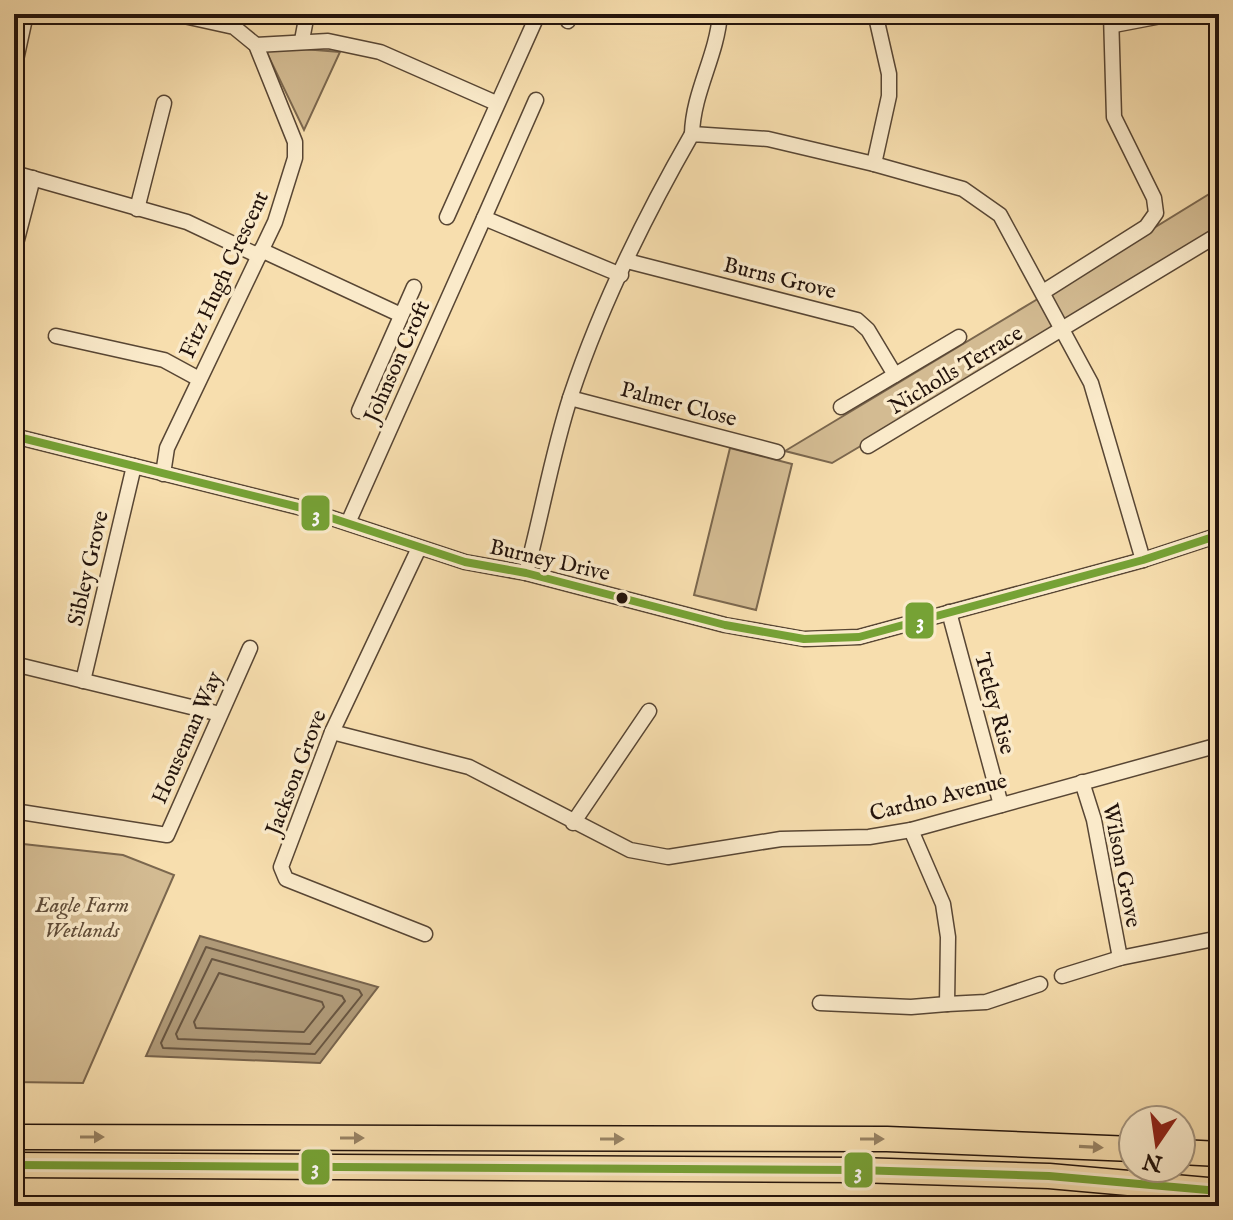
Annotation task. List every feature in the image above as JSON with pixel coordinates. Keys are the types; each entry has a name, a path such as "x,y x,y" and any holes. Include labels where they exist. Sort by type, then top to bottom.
{"highway":[{"path":"14,1137 887,1139 1117,1148"},
{"path":"1197,1153 1219,1154"},
{"path":"14,1165 857,1170 1049,1176 1219,1191"}],"street":[{"path":"14,69 26,14"},
{"path":"175,14 234,27 256,45 302,40 328,41 380,52 496,103"},
{"path":"302,40 307,14"},
{"path":"447,217 538,14"},
{"path":"526,573 570,398 653,204 692,134 692,115 716,42 720,14"},
{"path":"874,164 889,96 889,74 880,15"},
{"path":"1043,292 1146,227 1156,213 1154,198 1114,117 1112,19 1219,15"},
{"name":"Fitz Hugh Crescent","path":"163,474 167,448 260,253 290,179 295,142 256,45"},
{"name":"Johnson Croft","path":"348,523 536,100"},
{"path":"137,209 164,103"},
{"path":"692,134 768,139 874,164 963,189 1000,215 1065,329 1091,383 1143,560"},
{"path":"14,173 187,222 401,315"},
{"path":"14,251 33,178"},
{"path":"484,218 624,268"},
{"name":"Nicholls Terrace","path":"868,446 1219,234"},
{"name":"Burns Grove","path":"624,268 857,320 868,330 895,375"},
{"path":"359,411 414,287"},
{"name":"Fitz Hugh Crescent","path":"56,336 164,360 199,379"},
{"path":"841,407 959,337"},
{"name":"Palmer Close","path":"570,398 777,452"},
{"name":"Burney Drive","path":"14,436 348,523 465,562 526,573 714,622 804,639 859,637 1143,560 1219,535"},
{"name":"Sibley Grove","path":"83,681 134,466"},
{"name":"Jackson Grove","path":"419,548 332,732 281,867 286,879 425,934"},
{"name":"Tetley Rise","path":"949,612 1001,805"},
{"name":"Houseman Way","path":"14,811 167,835 250,648"},
{"path":"14,664 220,714"},
{"path":"573,823 649,711"},
{"name":"Cardno Avenue","path":"332,732 469,767 630,850 668,857 781,839 869,837 911,830 1219,745"},
{"name":"Wilson Grove","path":"1082,782 1094,820 1120,958"},
{"path":"911,830 943,904 948,937 947,1004"},
{"name":"Wilson Grove","path":"1062,976 1120,958 1219,938"},
{"path":"820,1003 911,1007 986,1002 1040,984"}],"green space":[{"path":"303,49 340,52 304,130 266,51"},
{"path":"1219,188 1219,231 1066,323 1048,293"},
{"path":"1041,297 1060,328 832,463 785,451"},
{"path":"730,448 792,464 756,610 694,595"},
{"name":"Eagle Farm Wetlands","path":"14,843 123,855 174,875 83,1083 14,1082"}],"water":[{"path":"200,936 378,987 320,1063 146,1056"}],"transit line":[{"name":"3","path":"14,436 298,507 465,562 526,573 725,625 804,639 859,637 1143,560 1219,535"},
{"name":"3","path":"14,1165 857,1170 1049,1176 1219,1191"}]}
